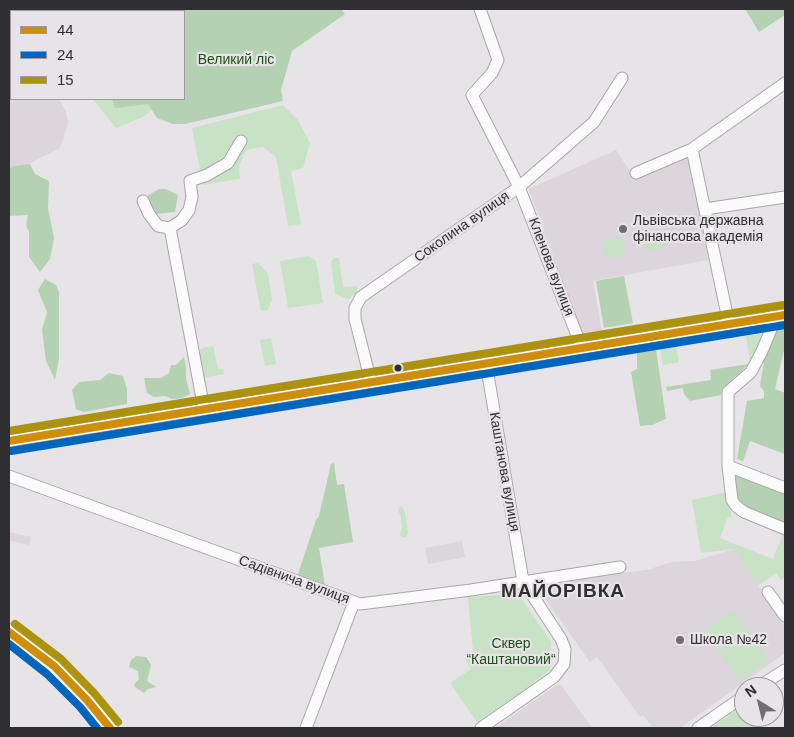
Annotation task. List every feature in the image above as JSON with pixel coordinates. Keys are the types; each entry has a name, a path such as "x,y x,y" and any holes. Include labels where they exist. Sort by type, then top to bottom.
{"main road":[{"path":"9,632 54,666 110,728"}],"street":[{"name":"Соколина вулиця","path":"371,382 355,319 355,308 361,297 519,187 472,95 492,73 498,60 480,9"},
{"path":"519,187 594,122 622,78"},
{"path":"636,173 692,148 785,82"},
{"path":"144,201 149,214 158,226 170,228 182,220 189,210 192,197 190,181 207,175 228,162 241,141"},
{"path":"692,148 729,324"},
{"name":"Кленова вулиця","path":"519,187 582,348"},
{"path":"705,209 785,198"},
{"path":"170,228 204,409"},
{"path":"9,440 785,315"},
{"path":"771,317 772,327 751,372 728,392 728,466 732,500 736,506 744,512 784,527"},
{"name":"Каштанова вулиця","path":"486,363 523,581"},
{"path":"728,466 785,488"},
{"name":"Садівнича вулиця","path":"9,476 360,604 424,597 620,567"},
{"path":"481,728 550,680 564,664 565,649 561,638 523,581"},
{"path":"768,592 785,616"},
{"path":"306,728 354,602"},
{"path":"774,677 785,670"},
{"path":"698,728 734,703"}],"shaded area":[{"path":"9,37 10,100 60,100 66,112 68,123 60,148 9,174"},
{"name":"Львівська державна фінансова академія","path":"616,150 631,173 690,152 708,260 593,281 602,331 582,333 529,189"},
{"path":"9,532 31,537 29,545 9,540"},
{"path":"462,541 465,557 428,564 425,548"},
{"name":"Школа №42","path":"734,549 785,626 785,653 751,677 734,677 734,689 680,728 653,728 643,715 640,717 597,657 590,662 534,583 647,570 671,562 695,561"},
{"path":"557,685 561,685 592,728 495,728"}],"green space":[{"name":"Великий ліс","path":"341,9 345,14 292,51 281,90 283,101 185,124 173,124 157,118 148,104 115,108 112,100 185,100 185,10 94,10"},
{"path":"745,9 785,9 785,15 759,32"},
{"path":"94,100 165,100 143,117 116,128"},
{"path":"283,105 298,120 310,143 303,168 291,171 301,224 288,226 276,157 263,147 246,150 239,166 240,179 203,185 192,128"},
{"path":"30,164 35,174 49,181 48,208 54,238 50,259 40,272 29,257 29,232 26,226 28,215 9,216 9,169 14,166"},
{"path":"159,189 166,189 178,195 175,212 156,214 147,196"},
{"path":"662,230 666,248 647,251 644,234"},
{"path":"622,237 625,255 605,258 602,241"},
{"path":"309,256 316,261 323,303 288,308 280,261"},
{"path":"334,258 339,258 343,287 357,286 357,293 348,299 335,294 331,262"},
{"path":"258,263 268,274 272,300 268,310 261,311 252,264"},
{"path":"624,276 633,323 604,328 596,281"},
{"path":"45,279 56,285 59,292 59,359 55,380 46,361 42,330 47,312 38,290"},
{"path":"785,304 785,312 732,320 730,313"},
{"path":"694,319 696,326 637,336 635,329"},
{"path":"785,328 785,346 775,389 785,393 785,454 750,441 743,461 737,459 747,401 764,398 764,391 760,386 764,361 775,329"},
{"path":"633,329 635,337 587,345 586,337"},
{"path":"761,334 762,336 750,362 746,336"},
{"path":"271,338 276,364 265,366 260,340"},
{"path":"213,346 218,369 223,369 224,374 202,378 197,354 202,348"},
{"path":"652,347 656,349 666,419 652,425 640,426 631,372 637,369 637,350"},
{"path":"676,347 679,362 663,365 660,350"},
{"path":"184,357 186,379 190,394 182,398 172,399 165,396 154,397 147,393 144,378 161,378 169,373 171,365 176,365"},
{"path":"749,364 722,389 721,395 690,401 684,394 683,388 667,391 666,387 711,380 710,370"},
{"path":"109,373 123,376 127,389 127,404 84,412 76,409 72,390 79,382 100,380"},
{"path":"334,463 337,485 344,484 353,542 319,548 325,586 297,577 319,516 331,464"},
{"path":"731,469 785,489 785,522 783,524 744,507 735,493"},
{"path":"727,492 732,518 728,517 720,538 773,559 783,534 785,535 785,577 781,580 776,573 758,586 734,549 701,553 692,500"},
{"path":"400,506 405,513 408,533 403,538 400,535 402,527 398,510"},
{"name":"Сквер “Каштановий“","path":"518,594 551,642 550,670 477,722 450,683 471,669 465,659 473,651 468,597"},
{"path":"733,610 768,660 743,677 737,677 704,630"},
{"path":"136,656 146,657 151,665 147,681 156,687 148,689 144,693 135,687 134,684 139,679 138,671 129,667 131,660"},
{"path":"734,712 734,727 760,728 715,728 713,726"}],"transit line":[{"name":"15","path":"9,431 783,305"},
{"name":"44","path":"9,441 785,315"},
{"name":"24","path":"11,451 785,325"},
{"name":"15","path":"15,624 61,659 94,693 118,722"},
{"name":"44","path":"9,632 54,666 87,700 110,728"},
{"name":"24","path":"9,644 47,674 80,707 97,728"}],"place":[{"name":"Львівська державна фінансова академія","path":"623,229"},
{"name":"Школа №42","path":"680,640"}],"district":[{"name":"МАЙОРІВКА","path":"563,592"}]}
